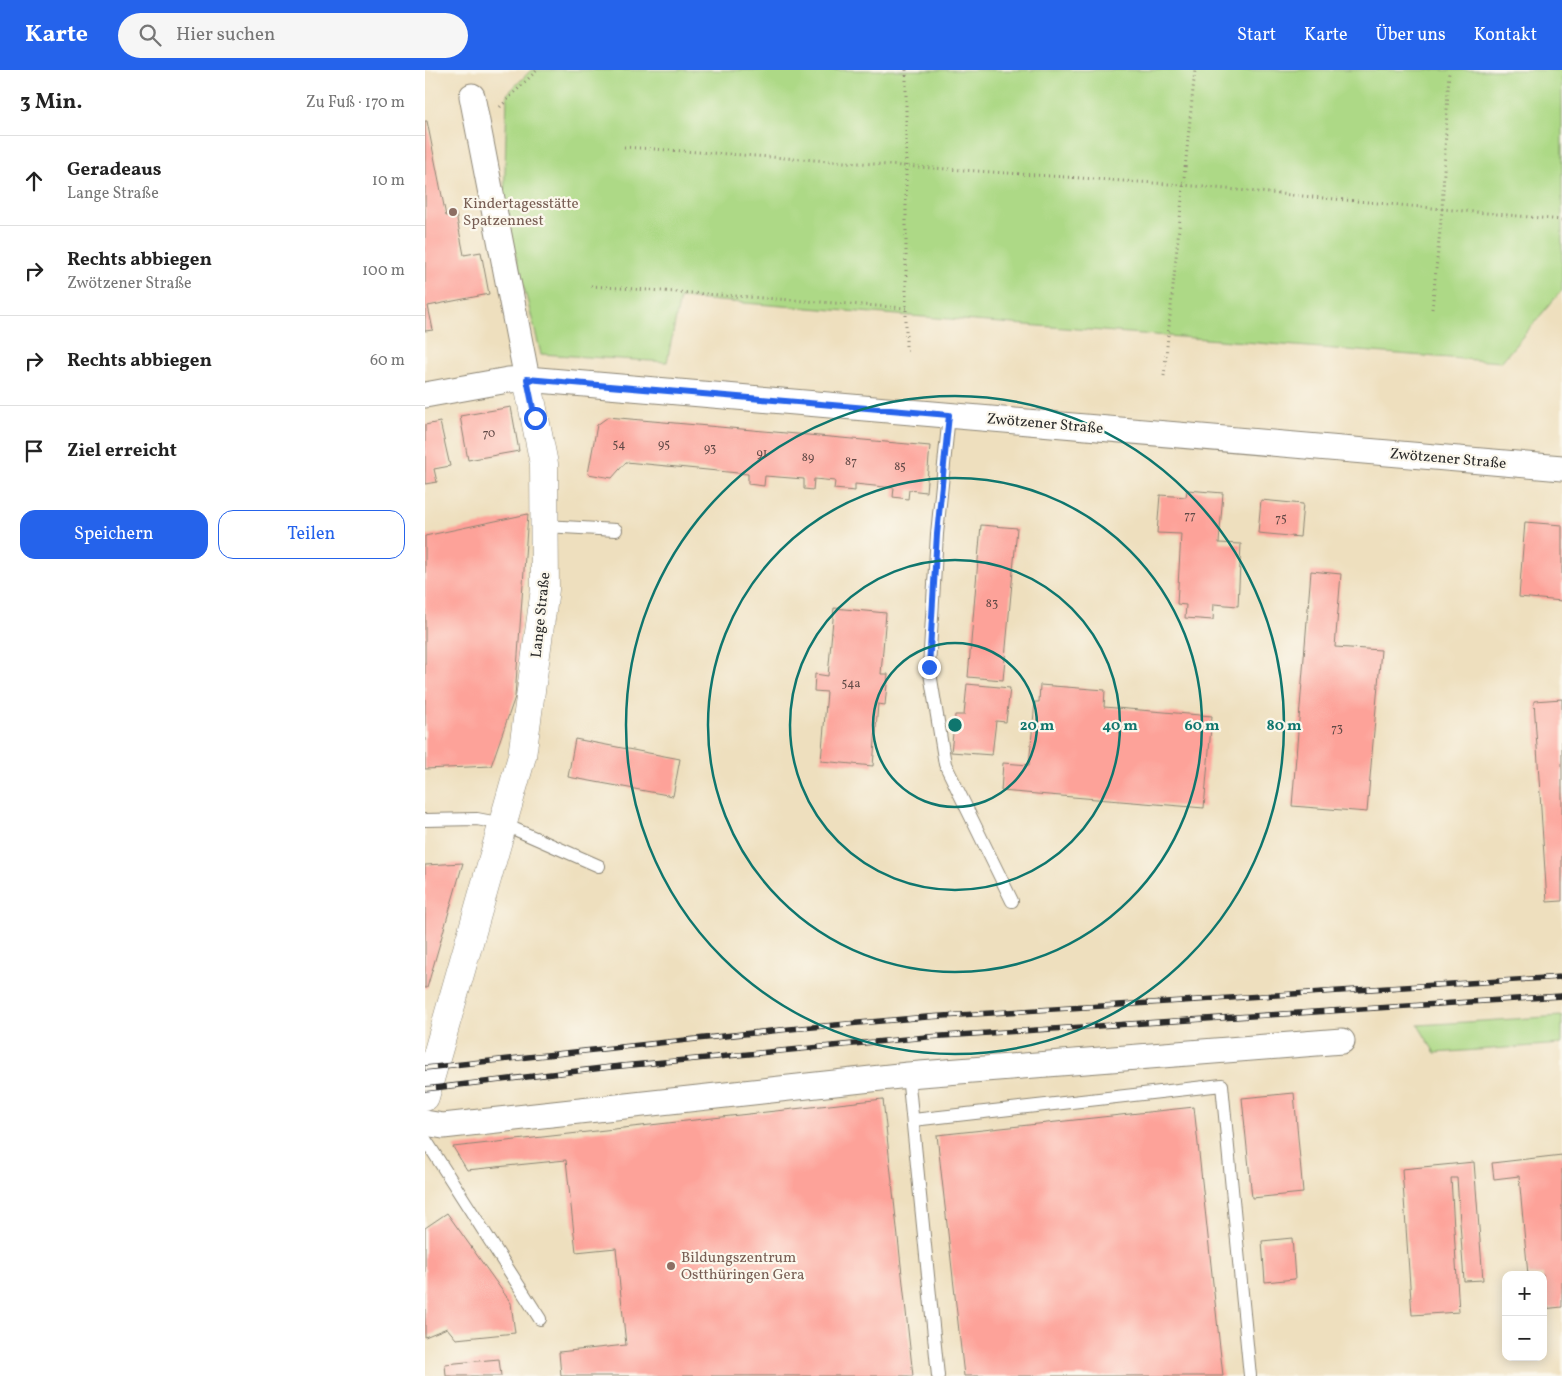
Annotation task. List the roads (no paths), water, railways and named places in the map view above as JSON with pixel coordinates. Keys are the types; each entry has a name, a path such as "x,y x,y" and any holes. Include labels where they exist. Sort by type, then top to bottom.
{"street":[{"name":"Lange Straße","path":"425,1097 503,824 523,746 545,589 544,464 475,107"},
{"name":"Zwötzener Straße","path":"425,395 508,380 527,379 1562,468"},
{"path":"425,1123 443,1126 908,1075 1341,1041"}],"lane":[{"path":"949,415 937,534 929,667 945,764 1012,901"},
{"path":"545,526 616,530"},
{"path":"425,820 477,819 503,824 599,866"},
{"path":"908,1075 938,1376"},
{"path":"913,1120 1222,1085 1250,1376"},
{"path":"425,1139 539,1319"}],"railway":[{"path":"425,1068 790,1029 927,1017 1562,977"},
{"path":"425,1089 611,1067 927,1037 1562,996"}],"place":[{"name":"Kindertagesstätte Spatzennest","path":"453,212"},
{"name":"Bildungszentrum Ostthüringen Gera","path":"671,1266"}]}
